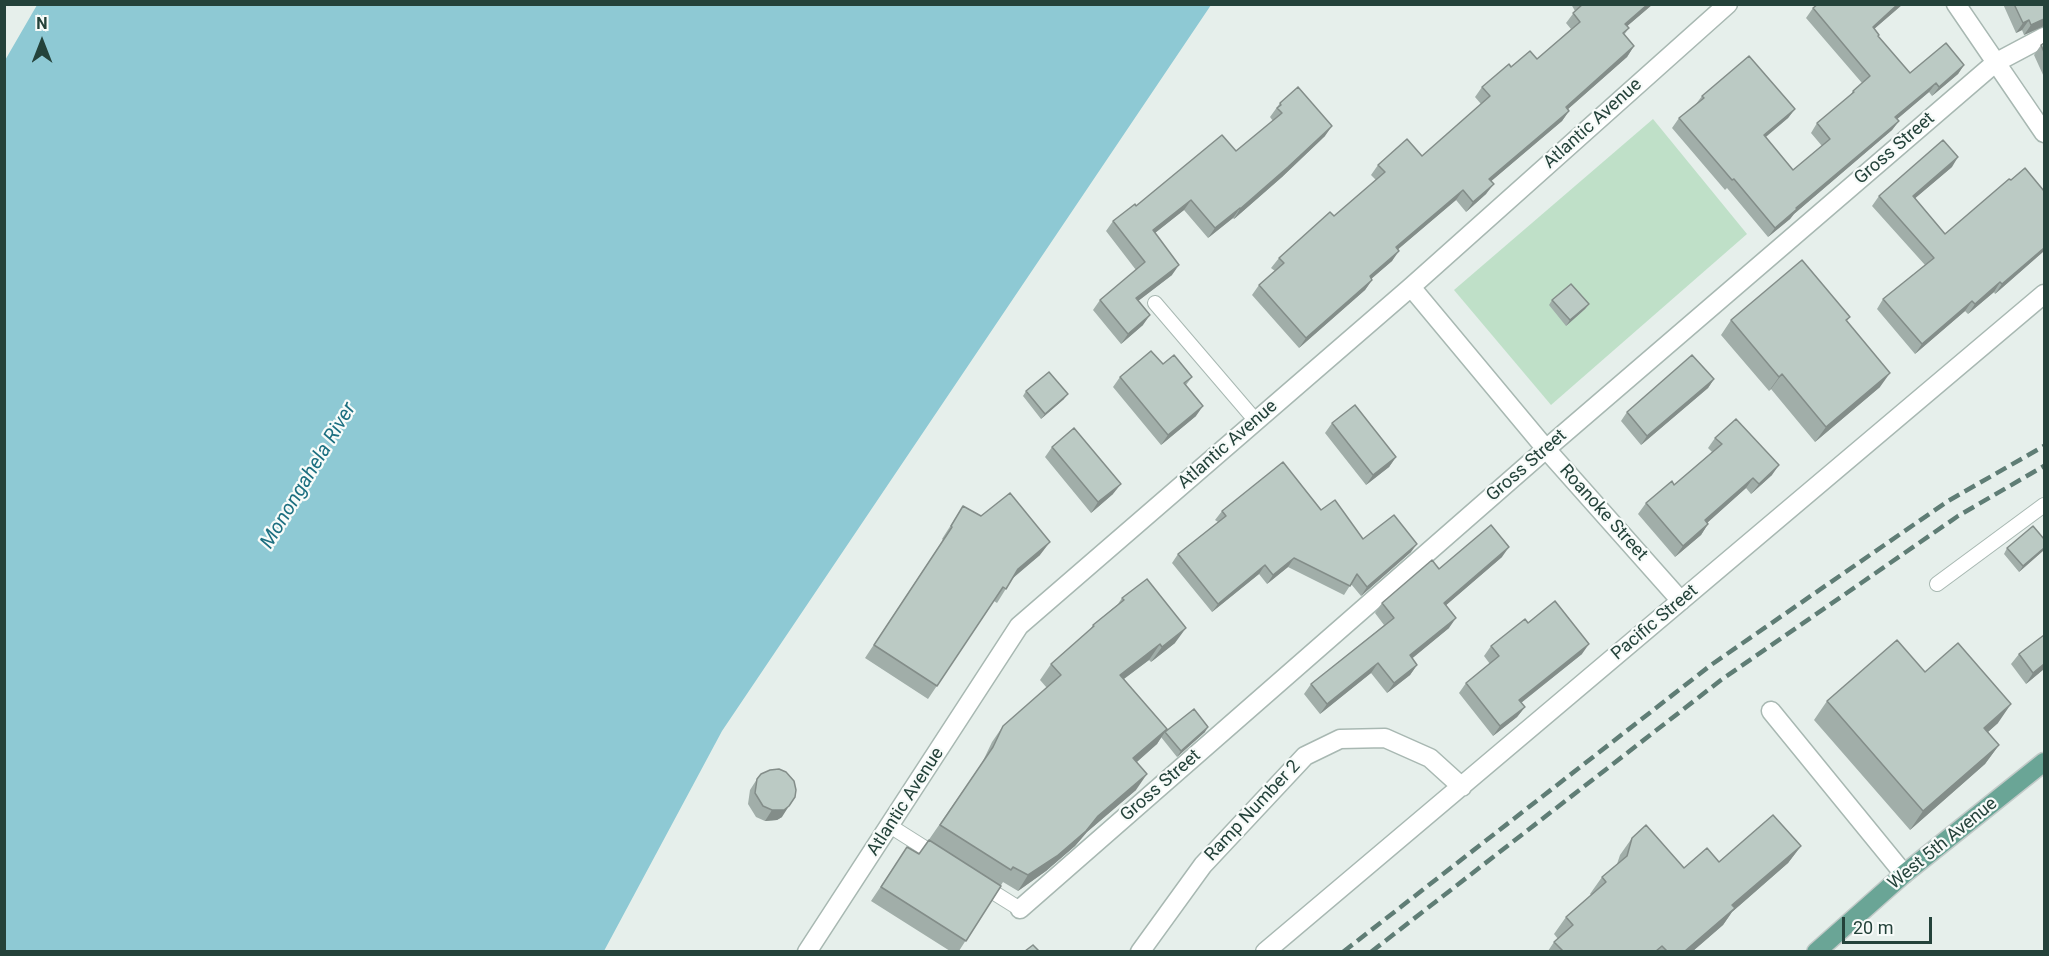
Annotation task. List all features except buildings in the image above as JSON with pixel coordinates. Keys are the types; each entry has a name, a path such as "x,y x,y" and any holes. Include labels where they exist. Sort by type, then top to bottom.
{"main road":[{"name":"West 5th Avenue","path":"1815,951 1904,874 2044,762"}],"street":[{"path":"1956,4 2044,133"},
{"name":"Atlantic Avenue","path":"807,951 1019,626 1411,287 1718,8"},
{"name":"Gross Street","path":"1020,909 1546,449 1995,63 2044,37"},
{"name":"Roanoke Street","path":"1411,287 1546,449 1681,600"},
{"name":"Pacific Street","path":"1265,951 2044,294"},
{"path":"1771,711 1904,874"},
{"name":"Ramp Number 2","path":"1140,951 1203,864 1305,756 1340,739 1385,738 1430,758 1462,787"}],"lane":[{"path":"1155,303 1256,421"},
{"path":"1937,584 2044,505"},
{"path":"890,826 950,864"},
{"path":"970,877 1020,909"}],"green space":[{"path":"1653,119 1747,234 1551,405 1454,290"}],"water":[{"name":"Monongahela River","path":"37,5 1211,5 722,731 604,951 5,952 4,62"}],"railway":[{"path":"1343,952 1711,665 1948,501 2044,446"},
{"path":"1371,952 1721,680 1958,516 2044,466"}]}
